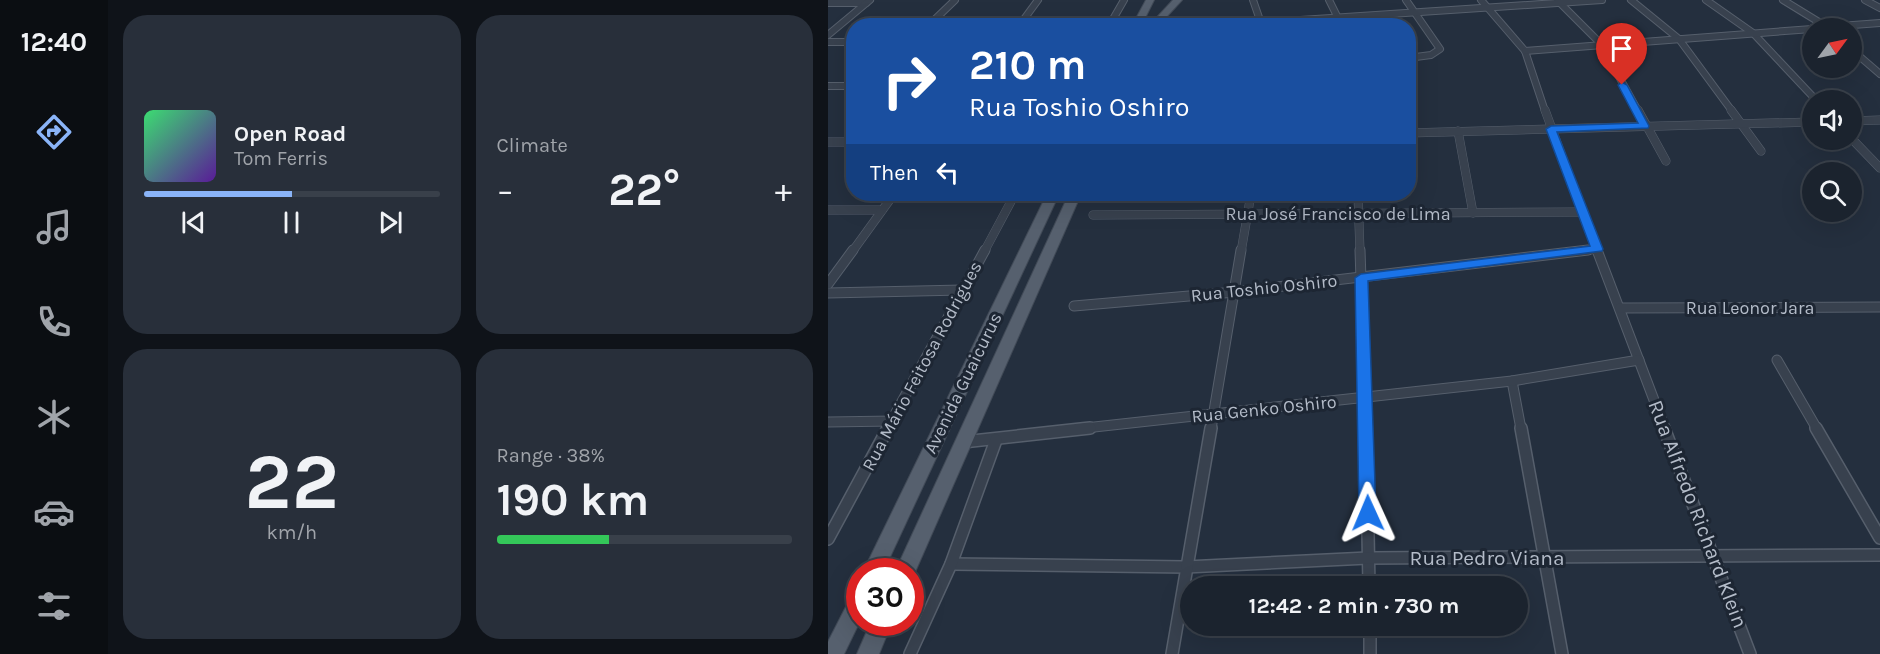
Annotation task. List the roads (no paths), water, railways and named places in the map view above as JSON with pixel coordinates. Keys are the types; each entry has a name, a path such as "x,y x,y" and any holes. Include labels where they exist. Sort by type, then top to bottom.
{"main road":[{"path":"1140,18 1150,0"},
{"path":"1161,18 1178,0"},
{"name":"Avenida Guaicurus","path":"880,558 1050,201"},
{"name":"Avenida Guaicurus","path":"911,558 1072,201"},
{"path":"833,654 846,628"},
{"path":"868,654 876,636"}],"street":[{"path":"936,18 955,0"},
{"path":"1025,18 1038,0"},
{"path":"1114,18 1124,0"},
{"path":"1253,0 1259,18"},
{"path":"1329,0 1339,18 1558,1 1602,0"},
{"path":"1406,0 1440,49 1431,55 1416,57"},
{"path":"1481,0 1525,51 1551,129 1639,360"},
{"path":"1631,0 1679,39 1761,151"},
{"path":"1706,0 1753,33 1807,90"},
{"path":"1783,0 1811,18"},
{"path":"1865,0 1880,8"},
{"path":"1558,1 1600,44 1644,126 1666,161"},
{"path":"828,3 868,2"},
{"path":"849,18 868,2"},
{"path":"828,35 846,20"},
{"path":"1862,25 1880,23"},
{"path":"1525,51 1802,30"},
{"path":"828,42 846,42"},
{"path":"1862,58 1880,74"},
{"path":"828,86 846,86"},
{"path":"1862,121 1880,120"},
{"path":"1416,132 1802,122"},
{"path":"1458,131 1473,213"},
{"path":"828,142 846,142"},
{"path":"1862,149 1880,168"},
{"path":"828,284 889,201"},
{"name":"Rua Mário Feitosa Rodrigues","path":"828,539 1011,201"},
{"path":"1172,654 1250,201"},
{"path":"1358,201 1366,399 1369,576"},
{"path":"828,210 882,210"},
{"name":"Rua José Francisco de Lima","path":"1093,215 1583,212"},
{"name":"Rua Toshio Oshiro","path":"1074,306 1235,292 1597,249"},
{"path":"828,293 962,290"},
{"name":"Rua Leonor Jara","path":"1620,308 1880,308"},
{"name":"Rua Genko Oshiro","path":"963,442 1366,399 1512,381 1639,360"},
{"name":"Rua Alfredo Richard Klein","path":"1639,360 1750,654"},
{"path":"1777,360 1880,538"},
{"path":"1512,381 1562,654"},
{"path":"828,422 893,421"},
{"path":"910,654 951,564 996,440"},
{"name":"Rua Pedro Viana","path":"951,564 1186,567 1368,558 1880,555"},
{"path":"1370,636 1370,654"}]}
